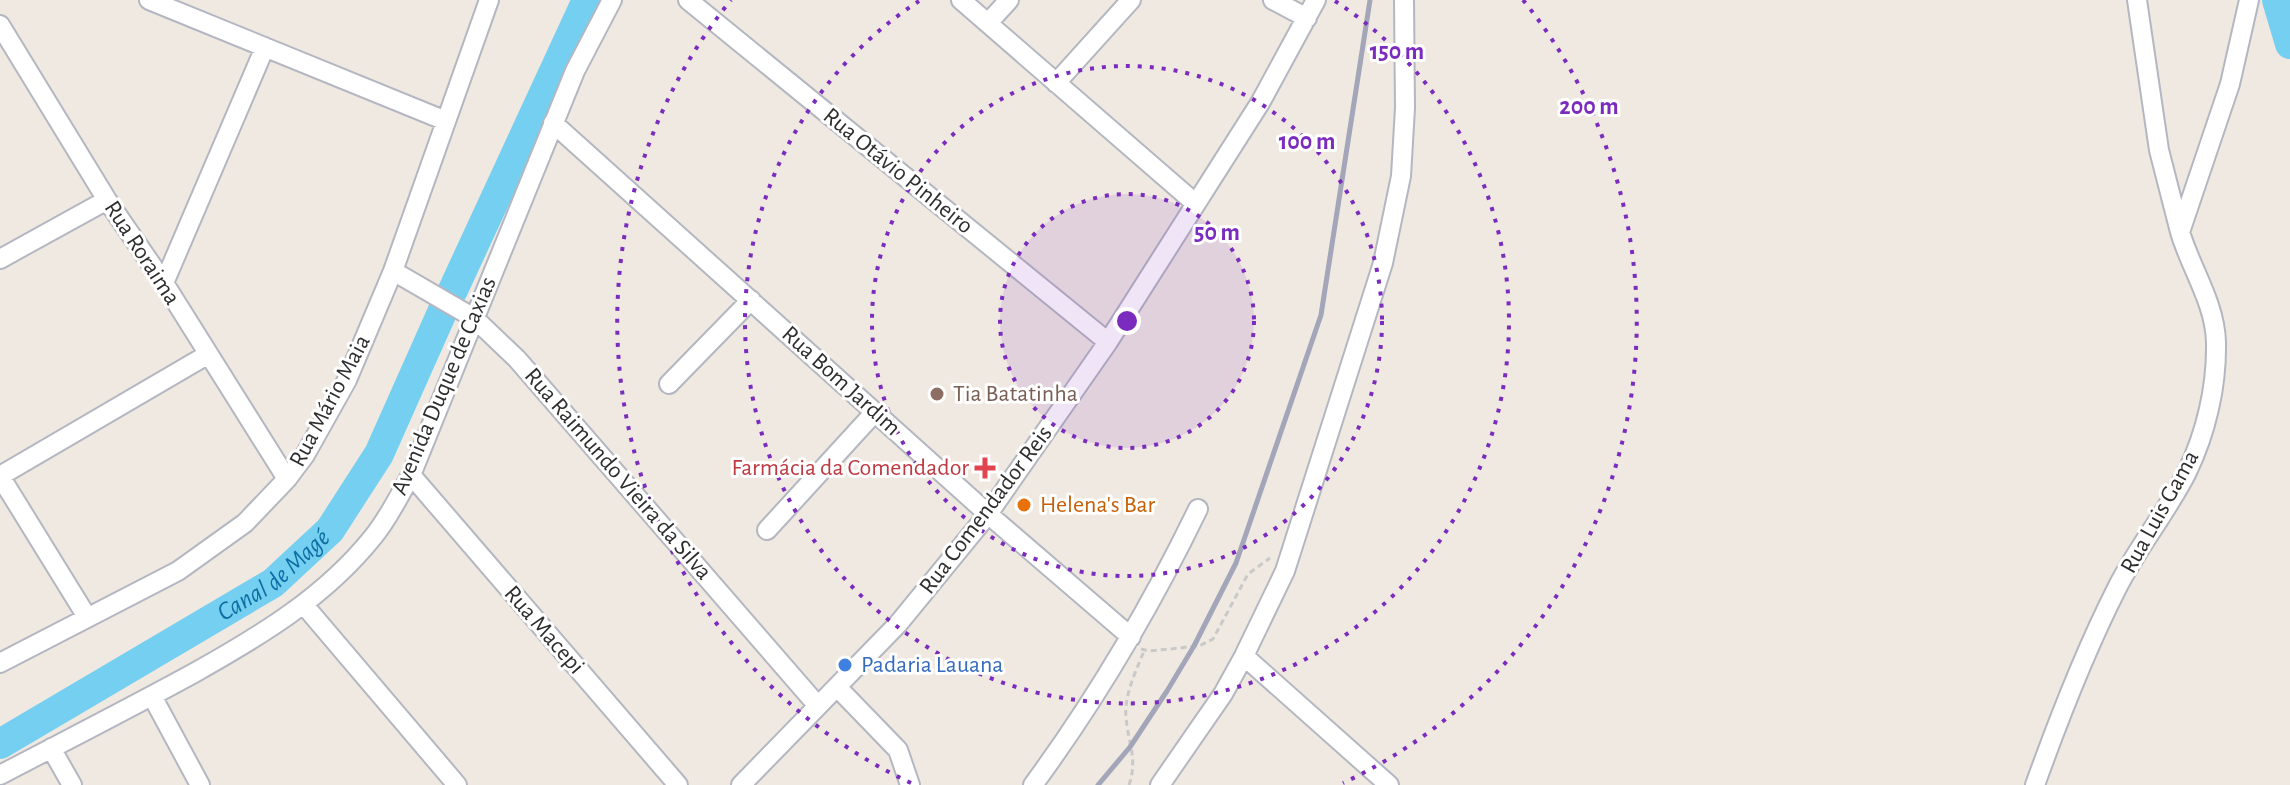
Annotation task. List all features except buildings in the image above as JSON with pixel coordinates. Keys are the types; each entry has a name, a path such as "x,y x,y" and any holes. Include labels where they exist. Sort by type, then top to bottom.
{"street":[{"path":"149,0 446,121"},
{"name":"Rua Mário Maia","path":"0,663 189,563 245,523 305,455 347,380 393,271 489,0"},
{"name":"Avenida Duque de Caxias","path":"0,775 246,643 304,605 374,536 411,475 575,71 612,0"},
{"name":"Rua Otávio Pinheiro","path":"688,0 1108,342"},
{"path":"961,0 1195,203"},
{"path":"988,23 1009,0"},
{"path":"1056,83 1131,0"},
{"path":"1273,0 1307,18"},
{"name":"Rua Comendador Reis","path":"741,785 898,624 988,514 1108,342 1260,103 1316,0"},
{"path":"1160,785 1198,733 1244,656 1285,571 1383,263 1401,176 1405,108 1404,0"},
{"name":"Rua Luis Gama","path":"2035,785 2072,685 2119,583 2187,473 2205,427 2213,387 2216,340 2211,309 2186,254 2159,150 2137,0"},
{"path":"2180,232 2230,84 2249,0"},
{"name":"Rua Roraima","path":"0,25 6,47 164,283 287,479"},
{"path":"164,283 265,47"},
{"name":"Rua Bom Jardim","path":"553,123 988,514 1131,637"},
{"path":"0,259 107,200"},
{"name":"Rua Raimundo Vieira da Silva","path":"393,271 474,318 551,396 818,706"},
{"path":"669,384 751,300"},
{"path":"87,617 0,476 207,355"},
{"path":"767,530 875,412"},
{"name":"Rua Macepi","path":"411,475 678,785"},
{"path":"1033,785 1069,736 1131,637 1198,509"},
{"path":"304,605 457,785"},
{"path":"1244,656 1389,785"},
{"path":"837,687 898,750 910,785"},
{"path":"152,696 200,785"},
{"path":"51,748 72,785"}],"path":[{"path":"1144,651 1194,646 1213,639 1248,574 1270,558"},
{"path":"1131,637 1144,651"},
{"path":"1129,785 1135,767 1126,717 1127,704 1132,680 1144,651"}],"waterway":[{"name":"Canal de Magé","path":"453,290 587,0"},
{"name":"Canal de Magé","path":"2277,0 2290,44"},
{"name":"Canal de Magé","path":"0,744 273,583 330,530 379,454 444,308"}],"railway":[{"path":"1098,785 1130,747 1167,691 1194,646 1236,563 1321,315 1370,0"}],"place":[{"name":"Tia Batatinha","path":"937,394"},
{"name":"Farmácia da Comendador","path":"985,468"},
{"name":"Helena's Bar","path":"1024,505"},
{"name":"Padaria Lauana","path":"845,665"}]}
